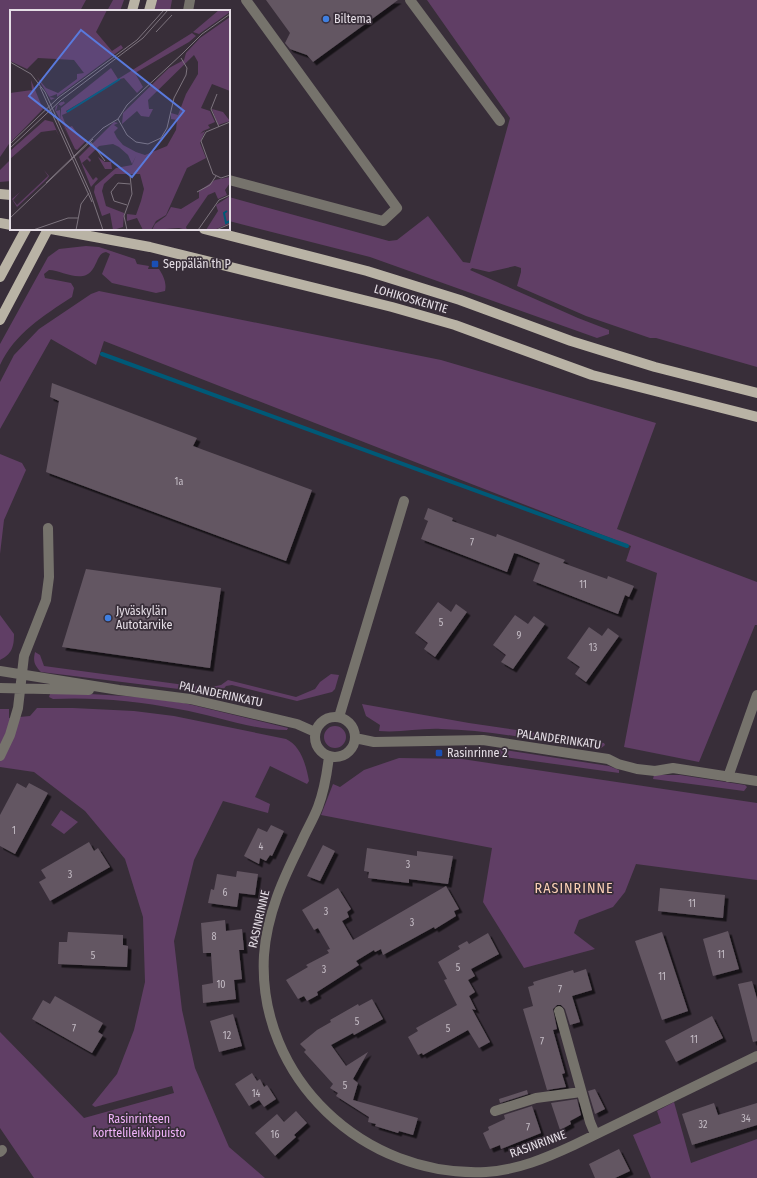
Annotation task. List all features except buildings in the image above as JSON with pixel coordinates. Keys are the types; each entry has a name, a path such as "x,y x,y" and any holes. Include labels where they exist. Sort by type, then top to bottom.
{"main road":[{"path":"132,10 135,0"},
{"path":"149,10 152,0"},
{"path":"0,223 10,224"},
{"path":"0,276 25,230"},
{"path":"0,320 47,230"},
{"name":"LOHIKOSKENTIE","path":"57,230 158,248 392,307 455,325 592,375 757,417"},
{"name":"LOHIKOSKENTIE","path":"208,230 367,271 460,300 571,341 655,367 757,393"}],"street":[{"path":"188,10 190,0"},
{"path":"230,180 383,221 397,208 246,0"},
{"path":"410,0 500,121"},
{"path":"339,717 404,501"},
{"path":"0,756 10,735 20,690 24,656 46,600 49,577 48,528"},
{"name":"PALANDERINKATU","path":"0,671 119,690 190,699 297,724 315,732"},
{"name":"PALANDERINKATU","path":"0,688 20,690 119,690"},
{"path":"728,777 757,696"},
{"path":"339,717 351,724 355,738 354,744 347,753 341,756 329,756 324,754 316,744 315,732 318,726 327,718 339,717"},
{"name":"PALANDERINKATU","path":"355,738 374,742 483,740 608,759 618,764 637,769 655,771 673,768 757,781"},
{"name":"RASINRINNE","path":"329,756 326,781 317,808 280,888 271,913 264,955 265,988 269,1010 281,1046 297,1079 324,1112 354,1137 393,1158 435,1169 472,1172 506,1170 544,1158 757,1056"},
{"path":"559,1011 581,1092 595,1134"},
{"path":"495,1111 536,1098 581,1092"}],"green space":[{"path":"0,0 86,0 81,10 10,10 10,142 0,157"},
{"path":"113,0 124,0 120,10 108,10"},
{"path":"157,0 172,0 170,10 154,10"},
{"path":"427,0 757,0 757,367 656,338 650,338 586,316 517,286 521,268 515,266 489,272 472,268 470,270 578,318 609,330 609,334 597,338 370,257 230,221 230,197 389,241 397,240 428,216 463,262 470,263 510,118"},
{"path":"10,160 10,181 0,182 0,170"},
{"path":"86,246 99,247 135,259 137,264 149,266 148,269 159,269 165,282 165,291 156,293 112,283 102,274 110,254 106,252 102,253 91,271 83,276 74,276 49,270 44,274 45,278 71,283 74,288 72,297 40,318 22,334 6,354 0,365 0,344 48,257 59,249"},
{"path":"99,291 441,360 656,423 617,529 757,582 757,625 755,625 699,762 624,747 657,573 626,561 631,546 104,341 96,365 51,339 0,429 0,382 14,355 39,329 91,294"},
{"path":"0,454 22,463 26,470 4,520 0,554"},
{"path":"0,615 14,634 14,643 10,653 0,660"},
{"path":"35,652 40,655 44,666 207,688 221,685 228,680 296,697 315,689 320,682 331,674 339,675 335,689 332,692 297,701 232,685 226,686 222,691 203,692 41,672 35,663"},
{"path":"56,692 141,697 184,703 288,728 287,730 259,728 163,706 116,700 53,699 49,697 50,694"},
{"path":"362,704 469,723 604,743 605,745 599,750 520,737 460,730 433,729 379,731 380,725 366,716"},
{"name":"Rasinrinteen korttelileikkipuisto","path":"37,708 134,711 174,716 286,739 296,746 302,757 309,781 307,784 270,766 255,797 270,804 268,813 223,801 194,860 174,941 182,1010 195,1068 229,1147 265,1178 34,1178 0,1128 0,1032 84,1118 174,1093 172,1086 95,1107 92,1105 117,1074 134,1030 145,982 143,917 125,859 85,811 34,772 0,767 0,709 9,709 9,718 30,716"},
{"path":"335,726 343,729 346,737 343,745 335,748 327,745 324,737 327,729"},
{"path":"498,749 609,766 619,770 619,773 497,756"},
{"path":"399,758 462,759 757,803 757,880 636,864 625,892 613,907 579,920 574,933 595,949 524,968 483,902 492,848 321,815 333,784 340,787 364,770"},
{"path":"654,775 680,775 745,785 747,787 744,791 653,779"},
{"path":"61,810 78,822 64,834 51,825"},
{"path":"674,1102 691,1163 757,1139 757,1178 651,1178 633,1135 661,1123 657,1111"}],"waterway":[{"path":"102,354 627,546"}],"place":[{"name":"Biltema","path":"326,19"},
{"name":"Seppälän th P","path":"155,264"},
{"name":"Jyväskylän Autotarvike","path":"108,618"},
{"name":"Rasinrinne 2","path":"439,753"}],"district":[{"name":"RASINRINNE","path":"574,888"}]}
